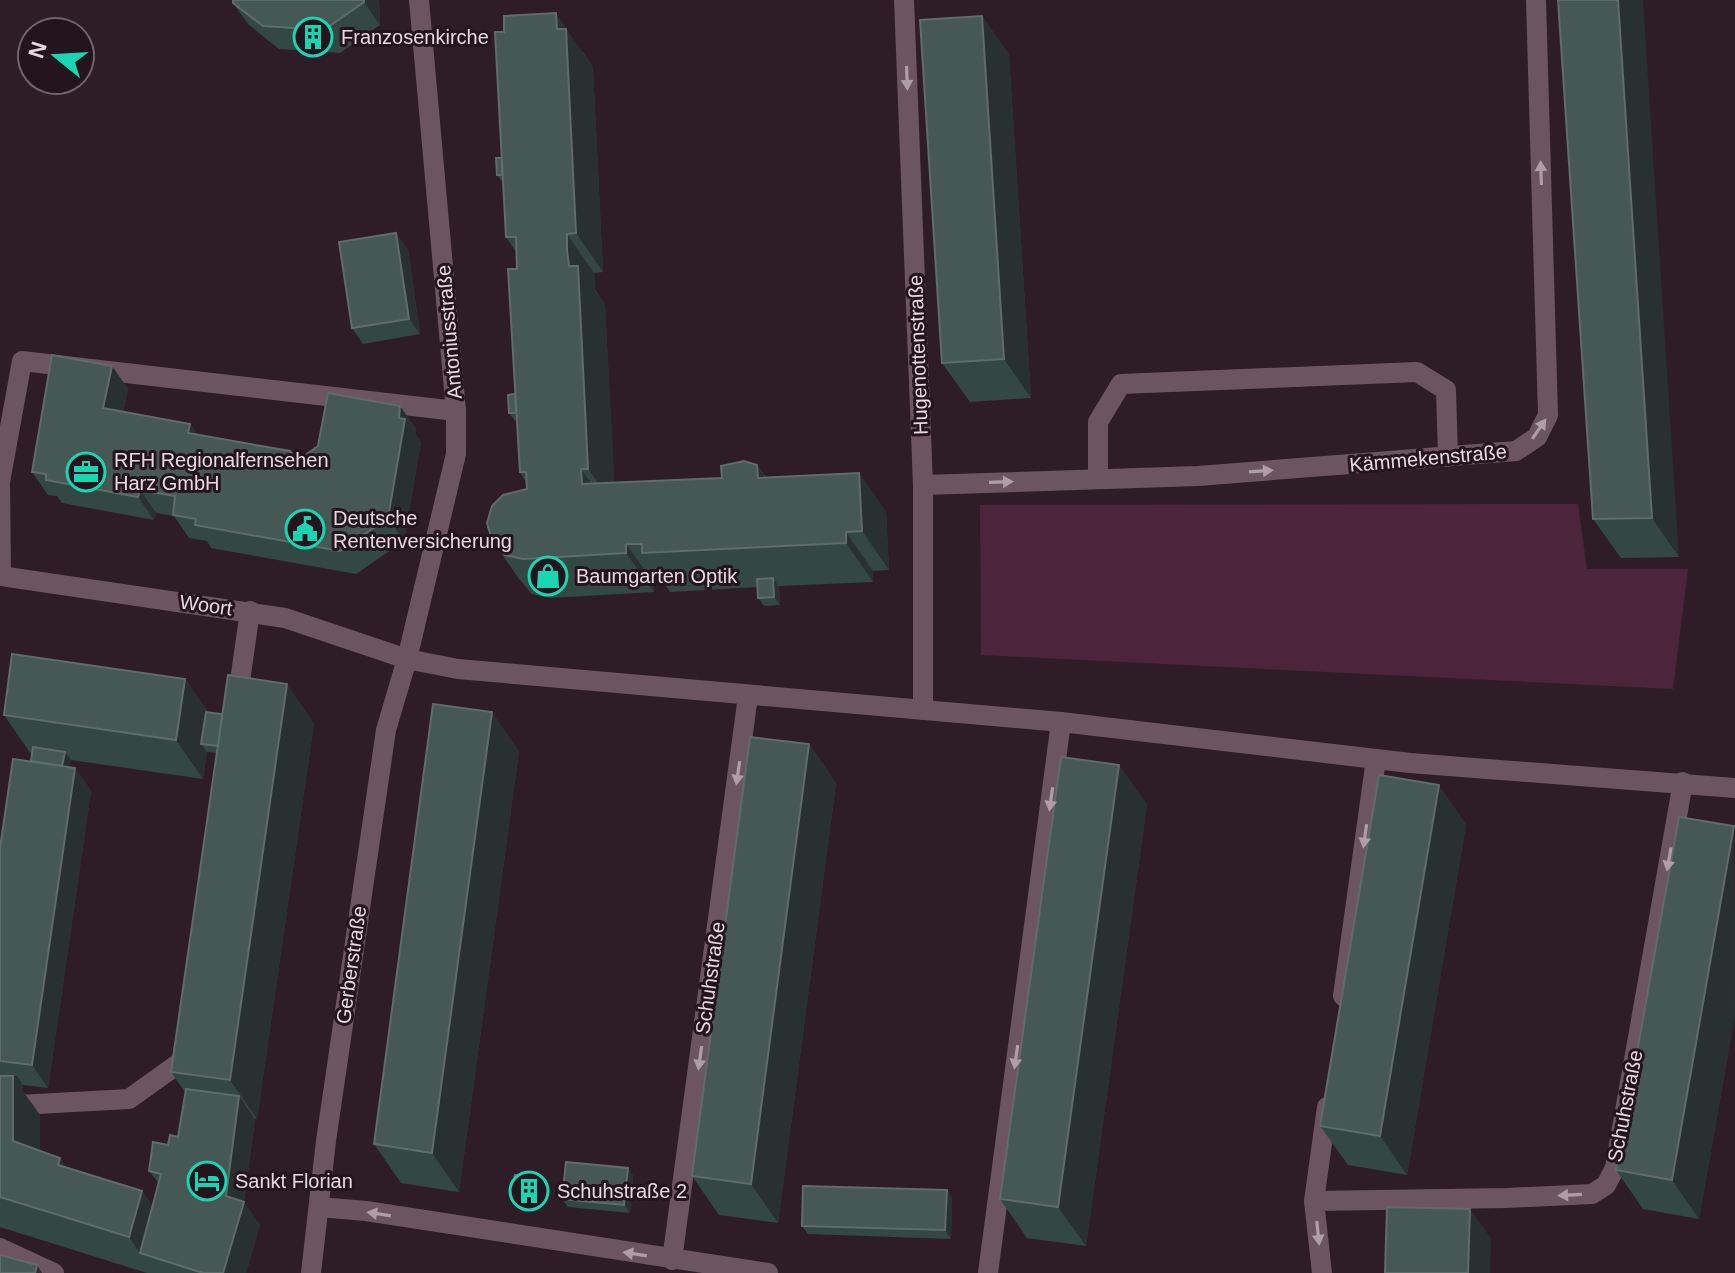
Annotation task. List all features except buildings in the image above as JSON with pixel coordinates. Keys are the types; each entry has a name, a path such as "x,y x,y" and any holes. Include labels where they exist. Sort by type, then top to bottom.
{"street":[{"name":"Antoniusstraße","path":"407,659 456,454 456,411 419,0"},
{"name":"Hugenottenstraße","path":"904,0 923,485 923,710"},
{"name":"Kämmekenstraße","path":"923,485 1198,476 1448,457 1516,451 1537,437 1548,415 1536,0"},
{"path":"0,576 0,482 22,361 456,411"},
{"path":"1098,479 1098,422 1121,384 1417,372 1446,390 1448,457"},
{"name":"Woort","path":"0,576 285,618 407,659"},
{"path":"234,720 250,611"},
{"path":"407,659 472,671 1061,722 1410,763 1735,788"},
{"name":"Gerberstraße","path":"311,1273 326,1141 382,752 407,659"},
{"name":"Schuhstraße","path":"672,1260 748,696"},
{"path":"988,1273 1061,722"},
{"path":"1341,1011 1376,759"},
{"name":"Schuhstraße","path":"1314,1201 1592,1194 1606,1185 1615,1168 1683,782"},
{"path":"0,1106 129,1099 182,1061 186,1030"},
{"path":"1322,1273 1314,1201 1330,1090"},
{"path":"319,1207 366,1211 768,1273"},
{"path":"0,1248 54,1273"}],"shaded area":[{"path":"1578,504 1587,569 1688,569 1673,689 981,655 980,505"}],"place":[{"name":"Franzosenkirche","path":"313,37"},
{"name":"RFH Regionalfernsehen Harz GmbH","path":"86,472"},
{"name":"Deutsche Rentenversicherung","path":"305,529"},
{"name":"Baumgarten Optik","path":"548,576"},
{"name":"Sankt Florian","path":"207,1181"},
{"name":"Schuhstraße 2","path":"529,1191"}]}
